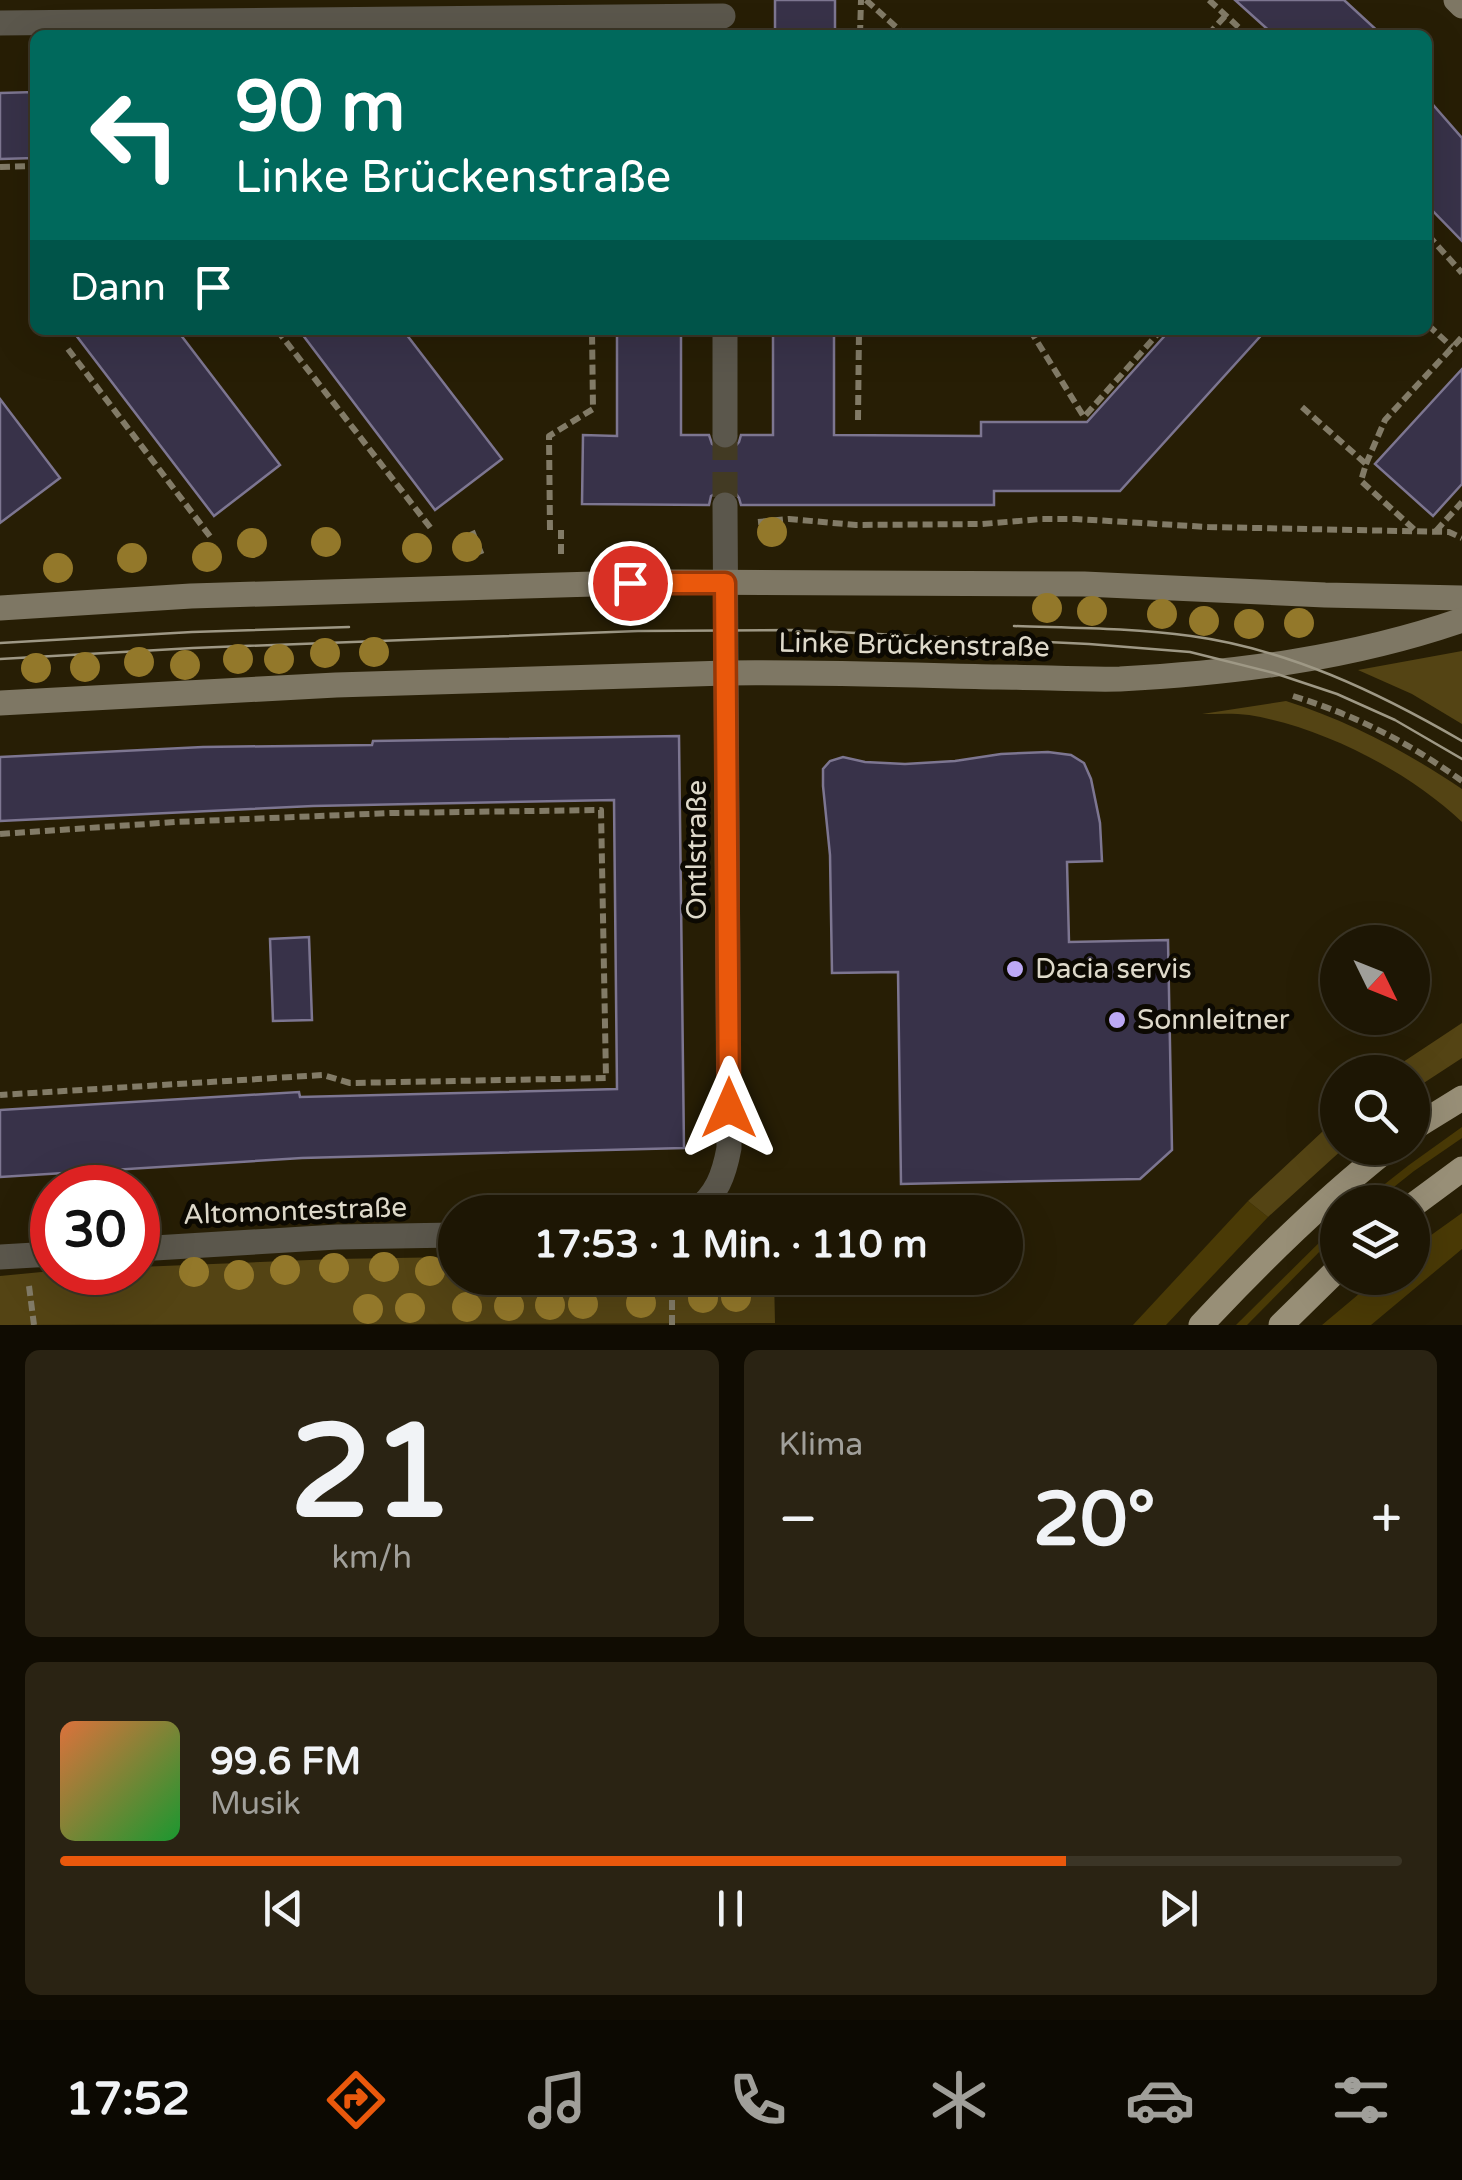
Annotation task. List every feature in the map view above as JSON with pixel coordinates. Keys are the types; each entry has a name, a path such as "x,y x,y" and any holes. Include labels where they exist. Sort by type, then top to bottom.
{"main road":[{"path":"1456,0 1462,6"},
{"path":"0,608 191,596 725,583 1084,584 1462,598"},
{"name":"Linke Brückenstraße","path":"0,702 336,685 790,672 1116,679 1293,662 1364,648 1462,620"},
{"path":"1430,1118 1462,1098"},
{"path":"1201,1325 1249,1274 1367,1165"},
{"path":"1430,1193 1462,1169"},
{"path":"1281,1325 1320,1287"}],"street":[{"path":"0,23 721,13"},
{"path":"724,335 725,435"},
{"name":"Ontlstraße","path":"713,1195 725,1172 729,1148 725,505"},
{"name":"Altomontestraße","path":"160,1247 438,1235"},
{"path":"0,1257 30,1255"}],"path":[{"path":"861,30 864,0"},
{"path":"864,0 899,30"},
{"path":"1209,0 1242,30"},
{"path":"1212,30 1226,15"},
{"path":"0,167 30,166"},
{"path":"1432,239 1462,273"},
{"path":"1432,328 1452,348"},
{"path":"281,335 433,531"},
{"path":"550,530 549,436 593,408 592,335"},
{"path":"858,420 859,335"},
{"path":"1033,335 1084,417 1157,335"},
{"path":"1417,532 1361,482 1385,420 1462,337"},
{"path":"68,349 212,539"},
{"path":"1302,407 1366,464"},
{"path":"1435,532 1462,502"},
{"path":"758,522 789,519 856,526 1076,519 1208,527 1448,532 1462,538"},
{"path":"561,530 561,561"},
{"path":"472,531 485,563"},
{"path":"1286,694 1386,732 1462,781"},
{"path":"0,834 374,814 601,810 606,1078 350,1082 322,1075 0,1095"},
{"path":"672,1295 672,1325"}],"shaded area":[{"path":"1462,651 1462,724 1412,694 1358,670"},
{"path":"1286,701 1377,739 1462,789 1462,822 1416,785 1335,741 1249,715 1202,714"},
{"path":"1462,1023 1462,1058 1430,1079 1430,1055 1414,1055"},
{"path":"1462,1127 1462,1138 1430,1160 1430,1150"},
{"path":"1320,1134 1320,1165 1325,1165 1268,1217 1248,1201"},
{"path":"1409,1165 1423,1165 1396,1185 1384,1185"},
{"path":"1248,1201 1268,1217 1166,1325 1133,1325"},
{"path":"1462,1213 1462,1249 1430,1276 1430,1236"},
{"path":"1320,1242 1320,1251 1247,1325 1236,1325"},
{"path":"438,1257 438,1295 774,1295 775,1323 0,1325 0,1276 30,1273 30,1295 160,1295 160,1266"},
{"path":"1358,1295 1407,1295 1371,1325 1322,1325"}],"building":[{"path":"775,0 835,0 835,30 775,30"},
{"path":"1235,0 1344,0 1377,30 1268,30"},
{"path":"30,92 30,158 0,159 0,93"},
{"path":"1432,104 1462,138 1462,241 1432,210"},
{"path":"76,335 181,335 280,465 214,516"},
{"path":"303,335 407,335 502,459 435,510"},
{"path":"617,335 681,335 681,435 709,435 712,444 724,451 734,448 741,435 773,435 773,335 834,335 834,435 981,436 981,422 1087,422 1165,335 1261,335 1120,491 994,491 994,505 741,505 734,491 724,489 711,496 709,505 582,504 583,435 617,436"},
{"path":"1462,369 1462,484 1433,516 1375,464"},
{"path":"0,399 60,478 0,523"},
{"path":"679,736 684,1148 302,1158 160,1167 30,1165 30,1175 0,1177 0,1110 299,1092 300,1097 617,1089 614,800 313,806 0,821 0,757 203,747 372,745 373,741"},
{"path":"1048,752 1071,755 1084,763 1100,823 1102,861 1067,862 1069,942 1168,940 1172,1150 1140,1179 901,1184 898,972 832,973 830,855 823,769 830,761 843,757 905,764"},
{"path":"309,937 312,1020 273,1021 270,939"}],"tunnel":[{"path":"725,435 725,505"}],"tram line":[{"path":"1014,626 1169,633 1227,642 1331,675 1462,741"},
{"path":"0,643 349,627"},
{"path":"0,659 638,631 794,630 1089,644 1190,652 1274,673 1337,694 1395,720 1462,759"}],"place":[{"name":"Dacia servis","path":"1015,969"},
{"name":"Sonnleitner","path":"1117,1020"}],"route":[{"path":"630,583 725,583 729,1108"}]}
